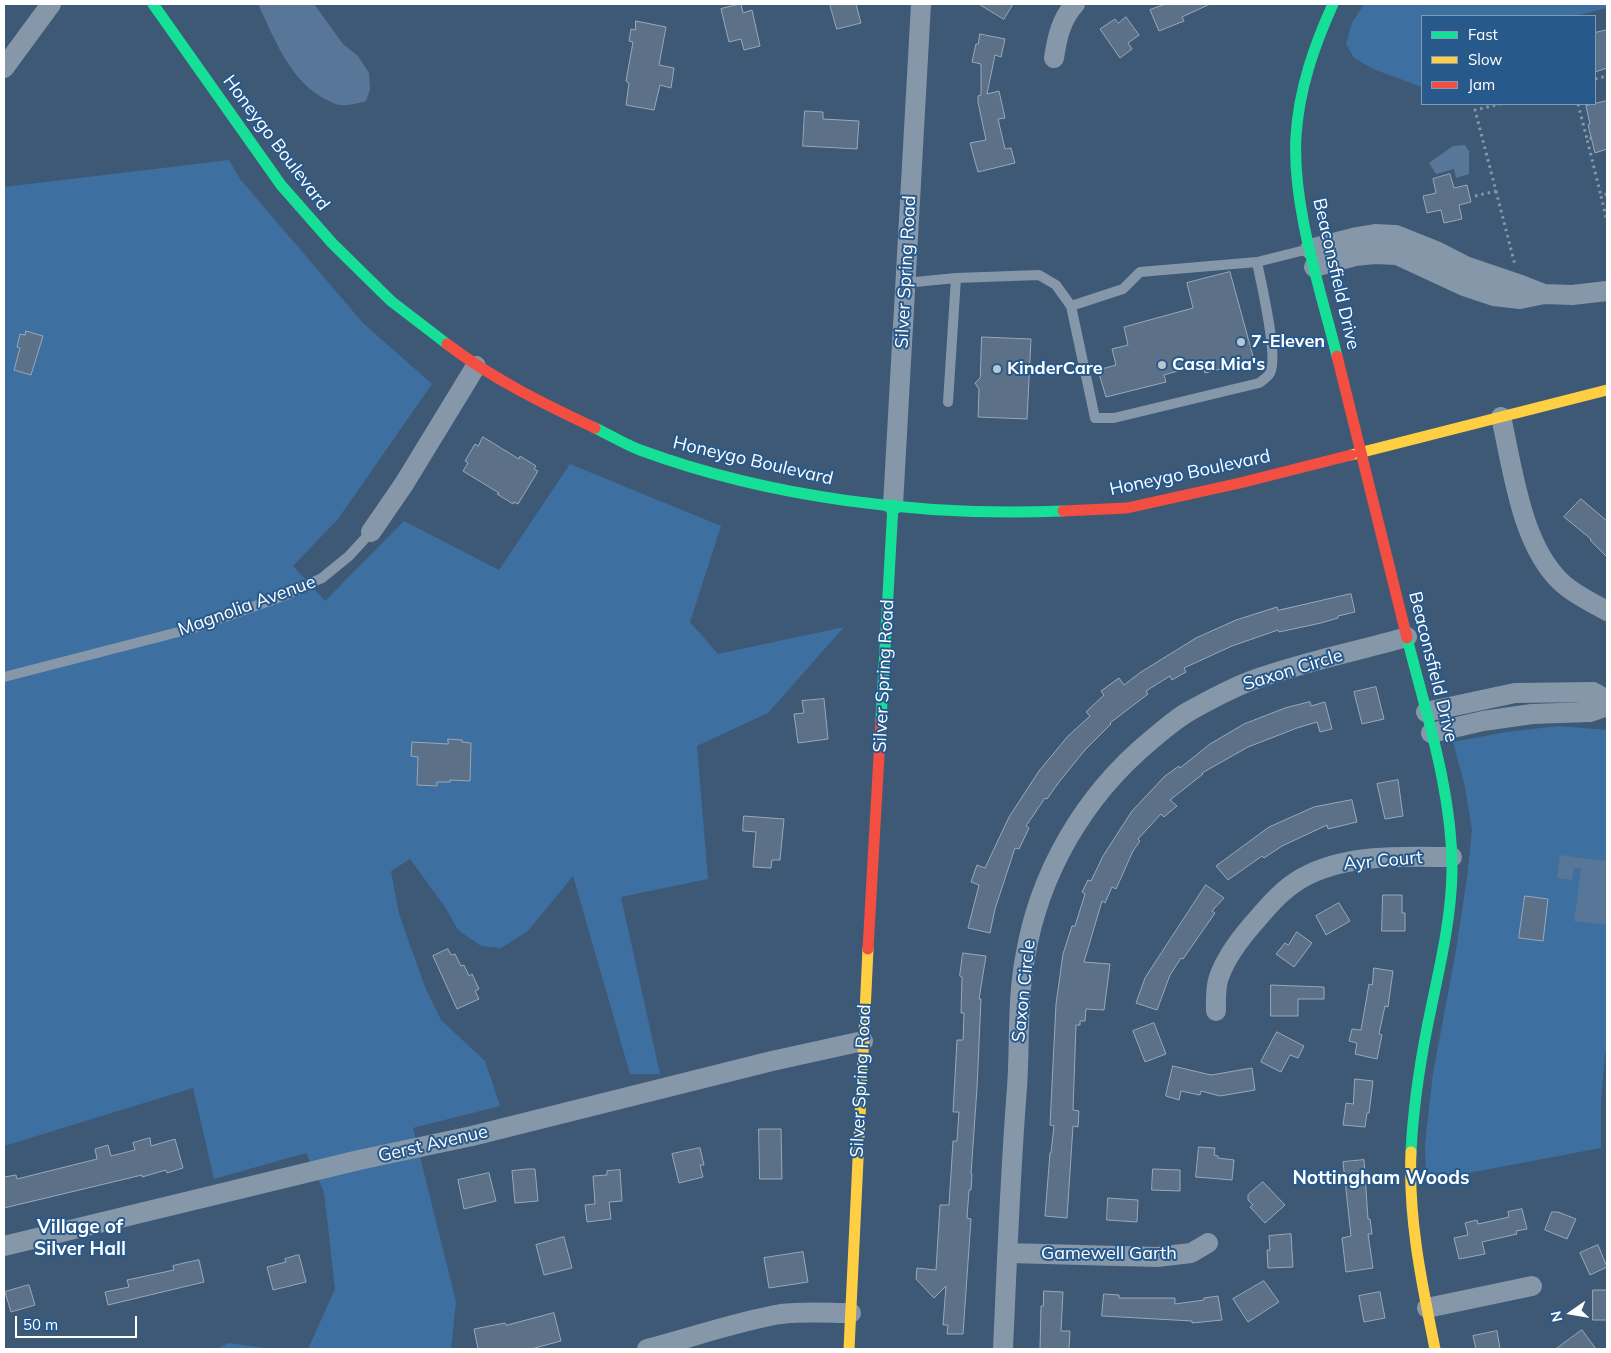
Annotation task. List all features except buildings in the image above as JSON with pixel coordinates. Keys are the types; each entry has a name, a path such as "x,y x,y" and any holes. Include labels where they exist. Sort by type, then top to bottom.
{"main road":[{"name":"Honeygo Boulevard","path":"153,4 282,186 326,236 391,301 476,366 531,398 638,450 691,467 781,490 828,498 966,512 1037,512 1127,508 1240,483 1607,390"},
{"name":"Beaconsfield Drive","path":"1333,4 1319,35 1306,75 1296,138 1297,181 1312,258 1447,802 1452,856 1447,916 1417,1080 1411,1144 1411,1204 1419,1266 1435,1349"},
{"name":"Silver Spring Road","path":"849,1349 863,1041 893,505"}],"street":[{"path":"4,68 52,4"},
{"name":"Silver Spring Road","path":"893,505 921,4"},
{"path":"1054,58 1057,38 1063,21 1075,4"},
{"path":"1312,258 1334,242 1366,236 1396,235 1436,251 1465,266 1521,284 1544,294 1572,295 1607,292"},
{"name":"Magnolia Avenue","path":"371,532 404,484 476,366"},
{"path":"1501,416 1521,505 1540,556 1547,567 1568,587 1579,596 1607,611"},
{"name":"Saxon Circle","path":"1003,1349 1019,1023 1024,960 1031,928 1042,894 1070,834 1084,812 1120,769 1164,729 1193,709 1257,678 1407,637"},
{"path":"1426,712 1514,693 1593,692 1607,700"},
{"path":"1431,733 1482,721 1522,715 1590,712 1607,706"},
{"name":"Ayr Court","path":"1216,1011 1216,990 1220,976 1242,936 1272,901 1301,879 1332,866 1356,860 1452,856"},
{"name":"Gerst Avenue","path":"4,1246 360,1160 480,1134 808,1052 863,1041"},
{"name":"Gamewell Garth","path":"1008,1253 1157,1258 1191,1253 1208,1243"},
{"path":"1427,1308 1532,1286"},
{"path":"647,1349 760,1318 782,1314 804,1312 851,1313"}],"lane":[{"path":"1071,306 1123,289 1140,272 1312,258"},
{"path":"905,283 956,278 1039,275 1056,285 1071,306 1095,418 1114,418 1259,383 1270,375 1273,367 1272,343 1257,262"},
{"path":"948,402 956,278"},
{"name":"Magnolia Avenue","path":"4,677 194,628 286,595 322,578 349,556 371,532"}],"path":[{"path":"1475,196 1496,191 1475,110 1496,105"},
{"path":"1578,105 1589,138 1607,221"},
{"path":"1601,196 1607,194"}],"shaded area":[{"path":"258,4 314,4 343,44 358,56 369,73 370,90 366,101 350,105 337,105 304,84 286,60"},
{"path":"1364,4 1607,4 1607,8 1579,15 1421,15 1421,87 1373,69 1354,58 1346,44 1352,23"},
{"path":"1465,145 1469,151 1469,174 1456,178 1454,169 1436,174 1429,163 1453,146"},
{"path":"229,160 240,179 363,323 432,384 338,519 293,566 325,601 404,521 499,570 570,464 721,526 690,622 718,654 844,627 768,713 697,746 708,879 621,897 660,1074 630,1074 573,876 528,931 501,948 481,946 458,930 445,907 410,859 391,871 399,914 425,987 441,1020 485,1061 500,1106 413,1128 456,1302 451,1349 308,1349 335,1289 324,1192 306,1153 214,1179 193,1088 4,1146 4,187"},
{"path":"1558,726 1607,730 1607,1048 1601,1102 1601,1148 1426,1181 1425,1144 1433,1073 1455,956 1472,830 1465,787 1453,742 1506,732"},
{"path":"1560,855 1607,861 1607,925 1574,921 1581,869 1574,868 1572,880 1557,878"},
{"path":"228,1343 273,1349 218,1349"}],"traffic: fast":[{"path":"153,4 281,185 332,243 391,301 447,344"},
{"path":"1333,4 1308,68 1300,101 1296,136 1296,163 1298,190 1309,247 1337,356"},
{"path":"595,428 634,448 690,467 741,481 794,492 848,501 957,511 1063,511"},
{"path":"881,720 893,505"},
{"path":"1407,638 1430,724 1443,783 1448,813 1452,872 1446,931 1419,1074 1411,1152"}],"traffic: slow":[{"path":"1351,455 1607,390"},
{"path":"849,1349 868,949"},
{"path":"1411,1152 1414,1227 1435,1349"}],"traffic: jam":[{"path":"447,344 500,379 537,400 595,428"},
{"path":"1337,356 1407,638"},
{"path":"1063,511 1127,508 1240,483 1351,455"},
{"path":"868,949 881,720"}],"place":[{"name":"7-Eleven","path":"1241,342"},
{"name":"Casa Mia's","path":"1162,365"},
{"name":"KinderCare","path":"997,369"}],"district":[{"name":"Nottingham Woods","path":"1381,1178"},
{"name":"Village of Silver Hall","path":"80,1238"}]}
